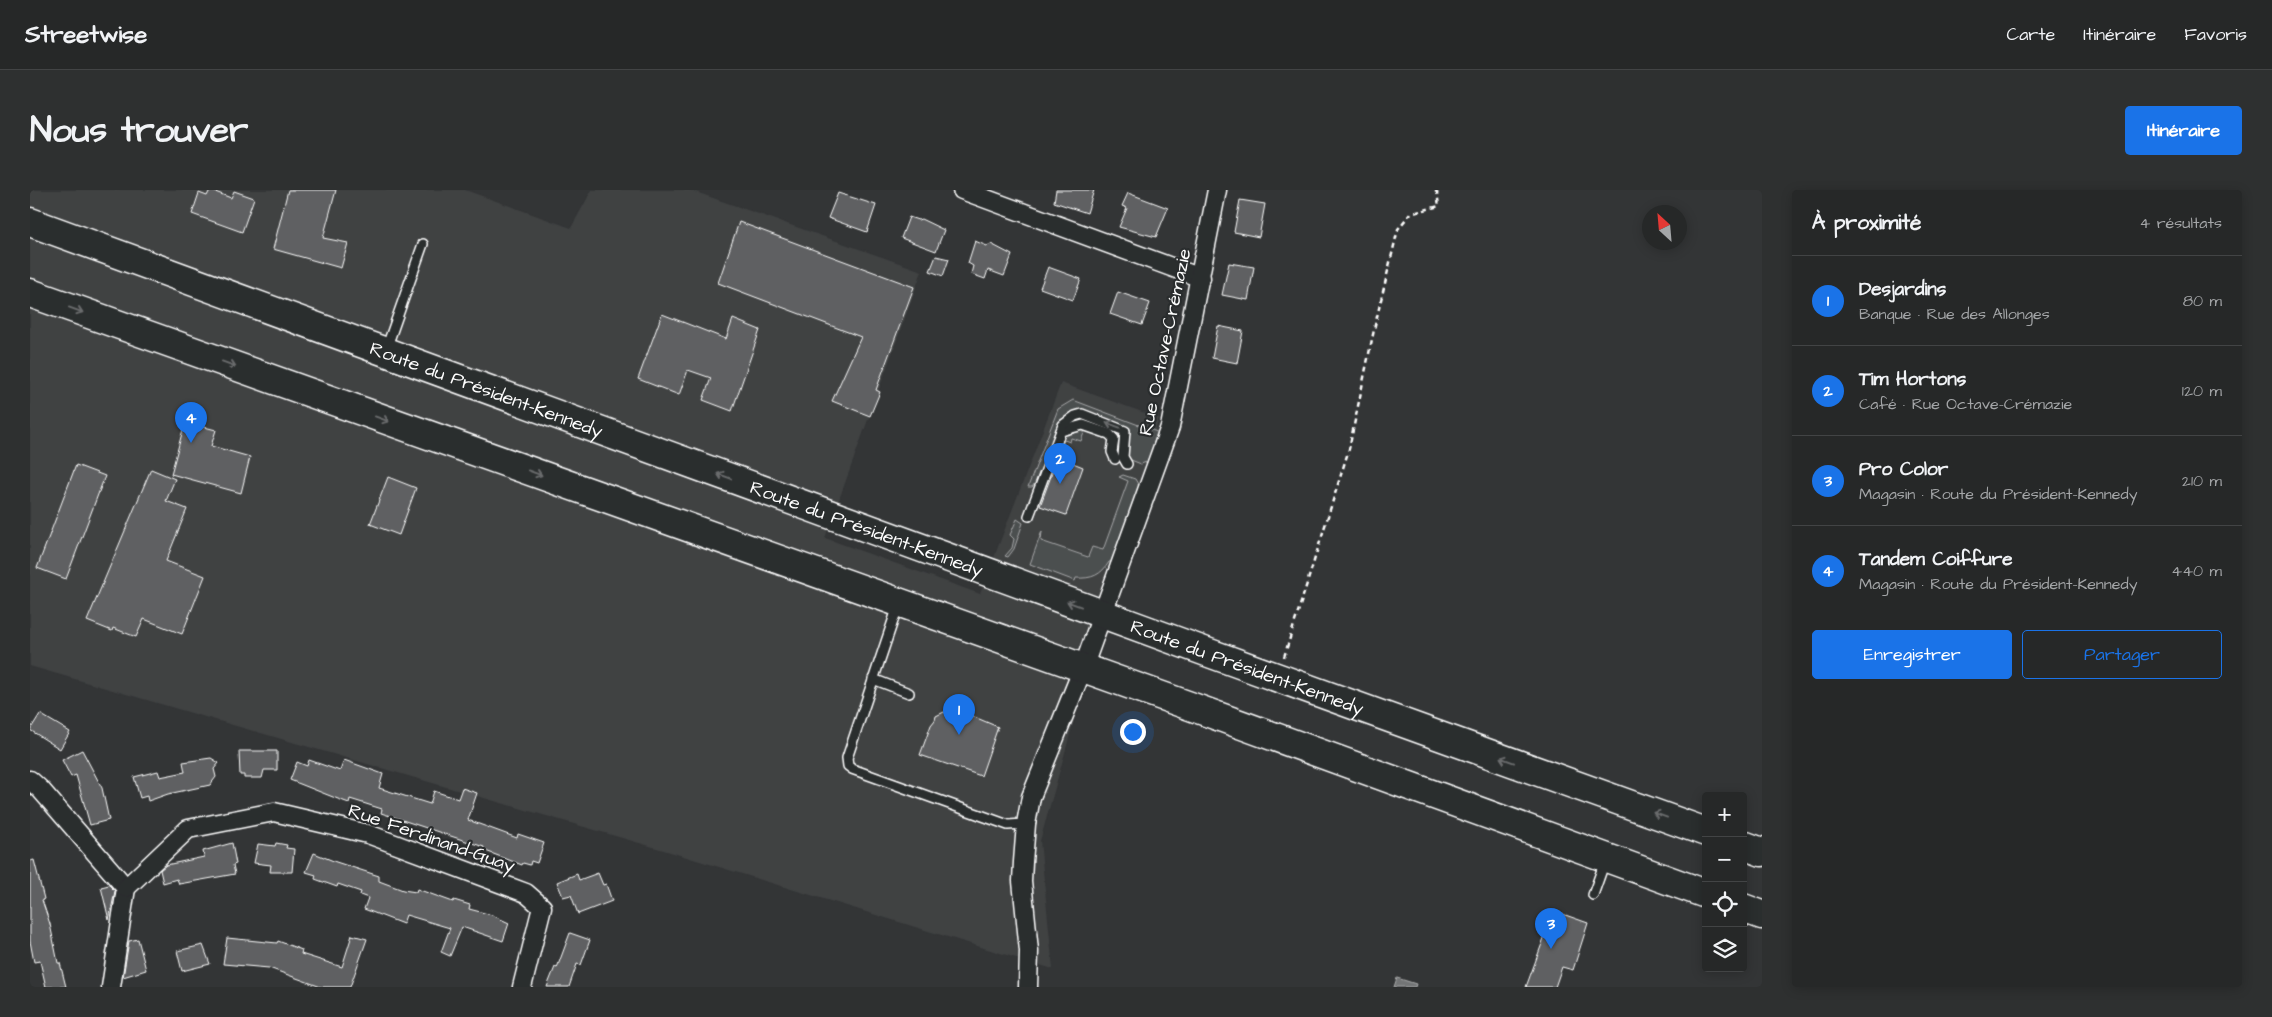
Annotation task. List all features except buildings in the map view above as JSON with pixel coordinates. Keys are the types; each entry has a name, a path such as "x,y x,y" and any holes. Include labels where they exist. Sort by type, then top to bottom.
{"main road":[{"name":"Route du Président-Kennedy","path":"30,222 1277,678 1702,831"},
{"path":"30,293 1083,668 1702,893"},
{"path":"1747,846 1762,852"},
{"path":"1747,909 1762,915"}],"street":[{"path":"962,190 1201,278"},
{"name":"Rue Octave-Crémazie","path":"1028,987 1029,951 1022,881 1026,824 1031,797 1083,668 1170,427 1217,190"},
{"path":"30,780 42,790 126,888 111,987"},
{"name":"Rue Ferdinand-Guay","path":"126,888 188,829 274,812 368,834 526,893 542,907 522,987"}],"lane":[{"path":"385,352 422,244"},
{"path":"1029,516 1061,430 1068,421 1082,414 1126,431 1124,457 1127,464"},
{"path":"1061,430 1083,425 1109,434 1114,439 1112,457 1115,460"},
{"path":"899,603 847,758 848,766 1008,825 1026,824"},
{"path":"873,679 909,694"},
{"path":"1593,895 1606,858"}],"path":[{"path":"1277,678 1349,449 1375,325 1398,229 1410,214 1439,206 1437,192 1432,190"}],"shaded area":[{"path":"30,190 465,190 571,228 592,190 690,190 922,271 825,538 980,594 1061,383 1159,418 1040,841 1053,969 667,851 30,666"},
{"path":"1073,400 1157,432 1149,461 1141,464 1126,458 1129,428 1080,410 1060,420 1035,483 1032,487 1028,487 1058,409"},
{"path":"1080,429 1085,430 1081,441 1071,438 1070,442 1064,440 1057,457 1054,456 1063,436"},
{"path":"1123,475 1135,479 1139,486 1113,562 1109,562 1096,575 1087,578 1076,578 1075,581 1030,564 1042,531 1041,541 1088,557 1092,547 1103,550 1128,481 1119,477"},
{"path":"1017,519 1023,523 1014,549 1008,557 1005,556 1012,548 1014,539 1010,535"},
{"path":"1397,978 1416,984 1415,987 1394,987"}],"place":[{"name":"Tandem Coiffure","path":"191,443"},
{"name":"Tim Hortons","path":"1060,484"},
{"name":"Desjardins","path":"959,735"},
{"name":"Pro Color","path":"1551,949"}]}
